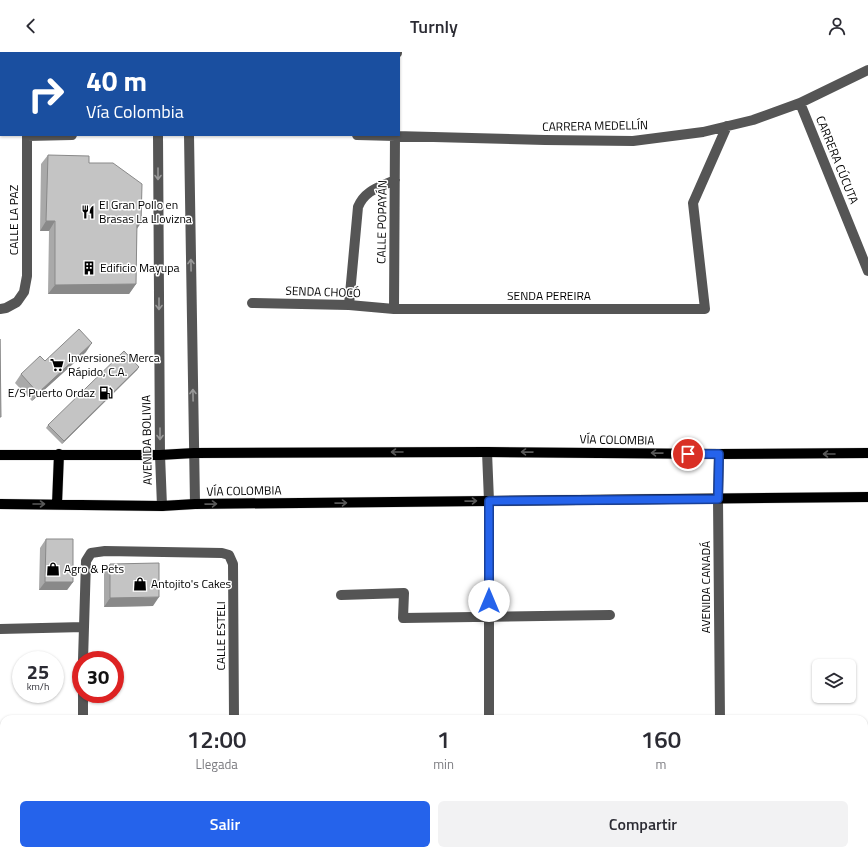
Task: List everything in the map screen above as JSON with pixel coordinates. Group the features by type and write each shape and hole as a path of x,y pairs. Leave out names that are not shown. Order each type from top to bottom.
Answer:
{"main road":[{"name":"VÍA COLOMBIA","path":"0,455 487,452 868,454"},
{"path":"57,504 59,454"},
{"name":"VÍA COLOMBIA","path":"0,504 162,506 195,504 868,497"}],"street":[{"name":"CARRERA MEDELLÍN","path":"400,135 545,140 633,141 703,132 753,120 800,103 868,70"},
{"name":"CARRERA CÚCUTA","path":"800,103 868,271"},
{"name":"SENDA PEREIRA","path":"394,309 705,309 694,203 727,126"},
{"name":"CALLE LA PAZ","path":"0,309 6,308 17,302 24,292 27,276 27,136"},
{"name":"AVENIDA BOLIVIA","path":"158,136 160,455 162,506"},
{"path":"189,136 195,504"},
{"name":"CALLE POPAYÁN","path":"394,309 395,136"},
{"path":"349,305 358,207 361,199 371,191 395,180"},
{"name":"SENDA CHOCÓ","path":"252,304 349,305 394,309"},
{"path":"487,452 489,501 489,715"},
{"name":"AVENIDA CANADÁ","path":"719,454 720,715"},
{"name":"CALLE ESTELI","path":"84,628 86,561 91,553 105,551 222,553 229,555 233,564 234,715"},
{"path":"341,595 404,593 403,618 610,615"},
{"path":"0,629 84,628 83,651"},
{"path":"83,703 83,715"}],"building":[{"path":"48,155 89,156 89,163 113,163 142,184 141,223 137,223 136,284 55,285 55,221 46,221"},
{"path":"79,329 92,343 38,393 21,374 40,356 45,361"},
{"path":"0,339 1,417 0,417"},
{"path":"124,351 139,367 64,441 48,425"},
{"name":"Agro & Pets","path":"46,539 73,539 73,582 45,582"},
{"path":"159,563 159,597 110,598 110,564"}],"place":[{"name":"El Gran Pollo en Brasas La Llovizna","path":"88,212"},
{"name":"Edificio Mayupa","path":"89,268"},
{"name":"Inversiones Merca Rápido, C.A.","path":"57,365"},
{"name":"E/S Puerto Ordaz","path":"106,393"},
{"name":"Agro & Pets","path":"53,569"},
{"name":"Antojito's Cakes","path":"140,584"}],"route":[{"path":"489,601 489,501 718,499 719,454 688,454"}]}
